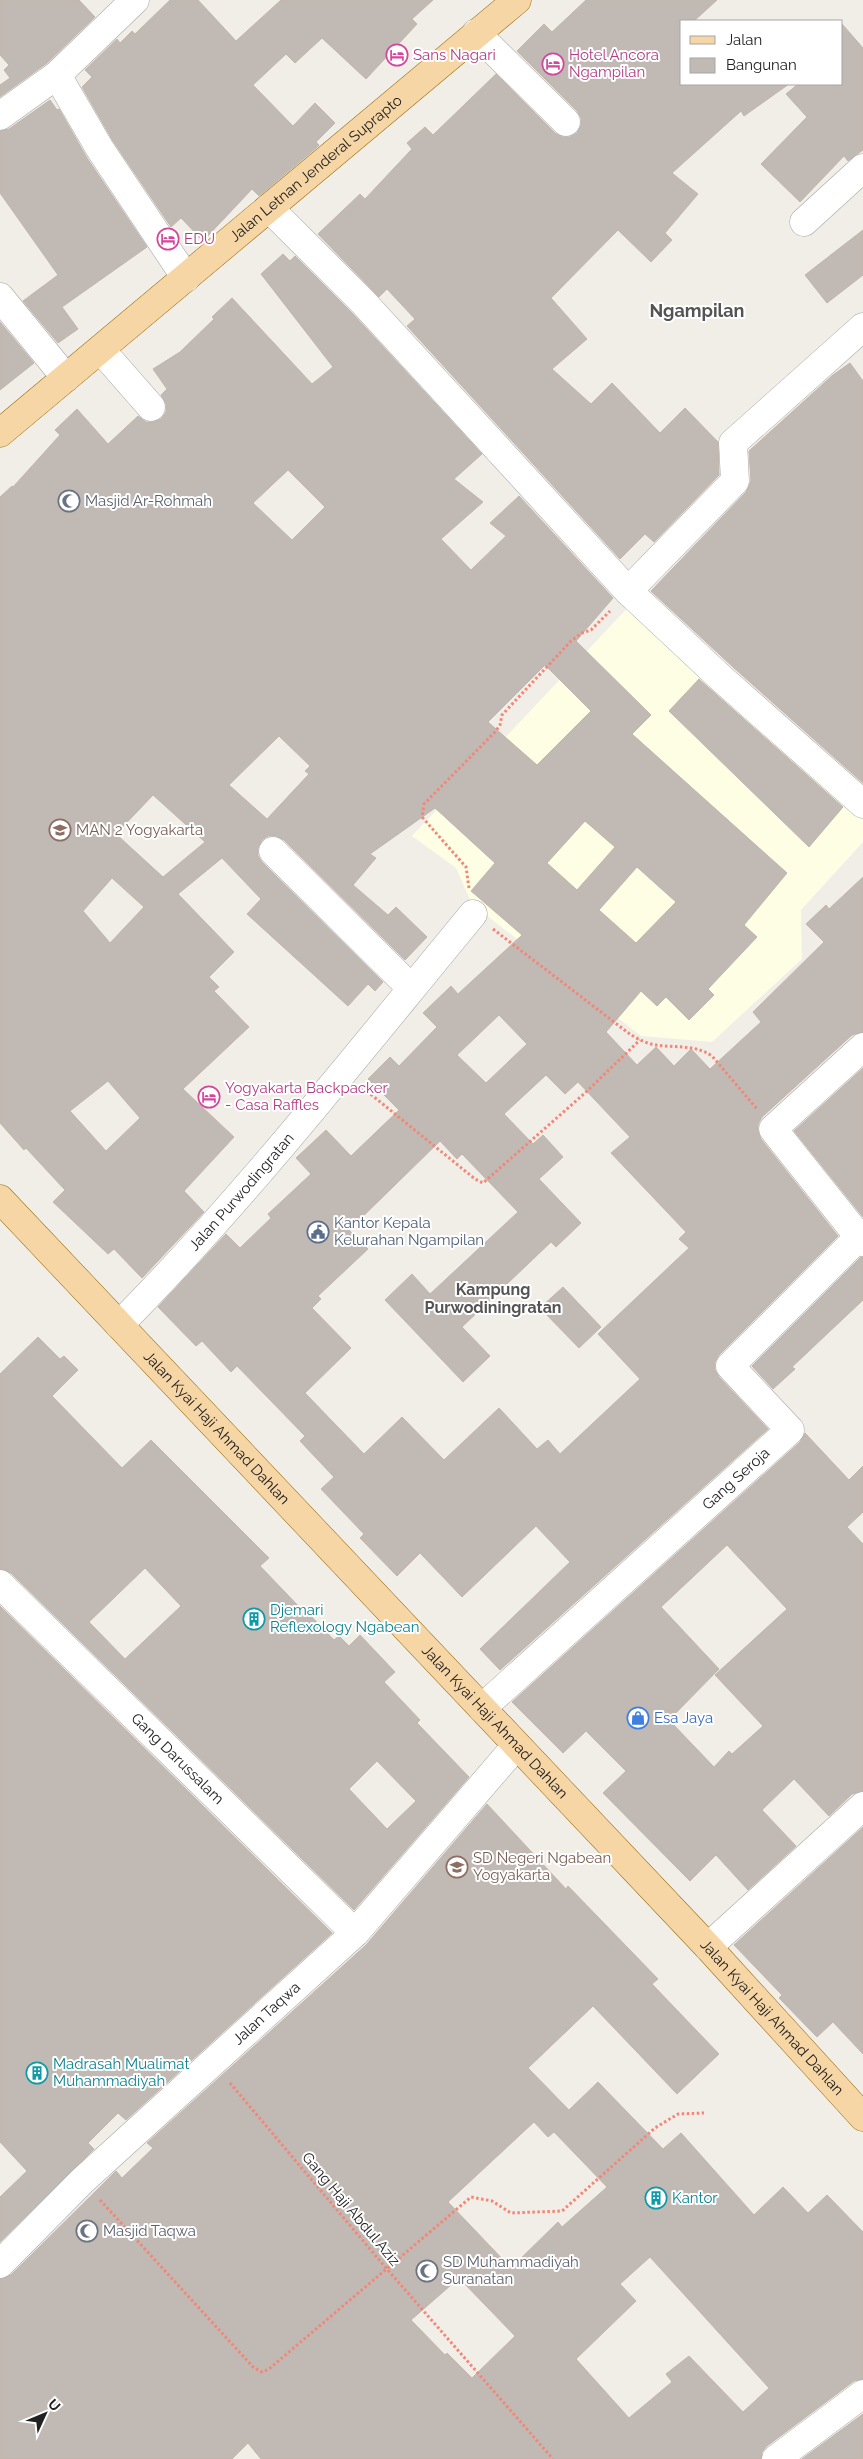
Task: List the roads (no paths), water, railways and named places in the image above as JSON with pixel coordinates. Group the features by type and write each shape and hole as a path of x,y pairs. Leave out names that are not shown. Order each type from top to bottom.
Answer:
{"main road":[{"name":"Jalan Letnan Jenderal Suprapto","path":"0,433 517,0"},
{"name":"Jalan Kyai Haji Ahmad Dahlan","path":"0,1199 708,1948 863,2117"}],"street":[{"path":"0,116 57,75 135,0"},
{"path":"476,33 566,122"},
{"path":"57,75 100,148 186,278"},
{"path":"804,222 863,168"},
{"path":"269,208 363,302 628,591 722,679 863,804"},
{"path":"0,297 66,378"},
{"path":"628,591 735,481 733,443 863,327"},
{"path":"101,350 151,408"},
{"path":"273,851 411,988"},
{"name":"Jalan Purwodingratan","path":"119,1325 182,1262 343,1072 473,914"},
{"path":"861,1240 774,1129 863,1047"},
{"name":"Gang Seroja","path":"482,1708 790,1430 730,1366 861,1240"},
{"name":"Gang Darussalam","path":"0,1584 354,1932"},
{"name":"Jalan Taqwa","path":"2,2259 82,2181 354,1932 516,1746"},
{"path":"708,1948 863,1806"},
{"path":"776,2459 863,2394"}],"place":[{"name":"Sans Nagari","path":"397,55"},
{"name":"Hotel Ancora Ngampilan","path":"553,64"},
{"name":"EDU","path":"168,239"},
{"name":"Masjid Ar-Rohmah","path":"69,501"},
{"name":"MAN 2 Yogyakarta","path":"60,830"},
{"name":"Yogyakarta Backpacker - Casa Raffles","path":"209,1097"},
{"name":"Kantor Kepala Kelurahan Ngampilan","path":"318,1232"},
{"name":"Djemari Reflexology Ngabean","path":"254,1619"},
{"name":"Esa Jaya","path":"638,1718"},
{"name":"SD Negeri Ngabean Yogyakarta","path":"457,1867"},
{"name":"Madrasah Mualimat Muhammadiyah","path":"37,2073"},
{"name":"Kantor","path":"656,2198"},
{"name":"Masjid Taqwa","path":"87,2231"},
{"name":"SD Muhammadiyah Suranatan","path":"427,2271"}],"district":[{"name":"Ngampilan","path":"697,311"},
{"name":"Kampung Purwodiningratan","path":"493,1298"}]}
